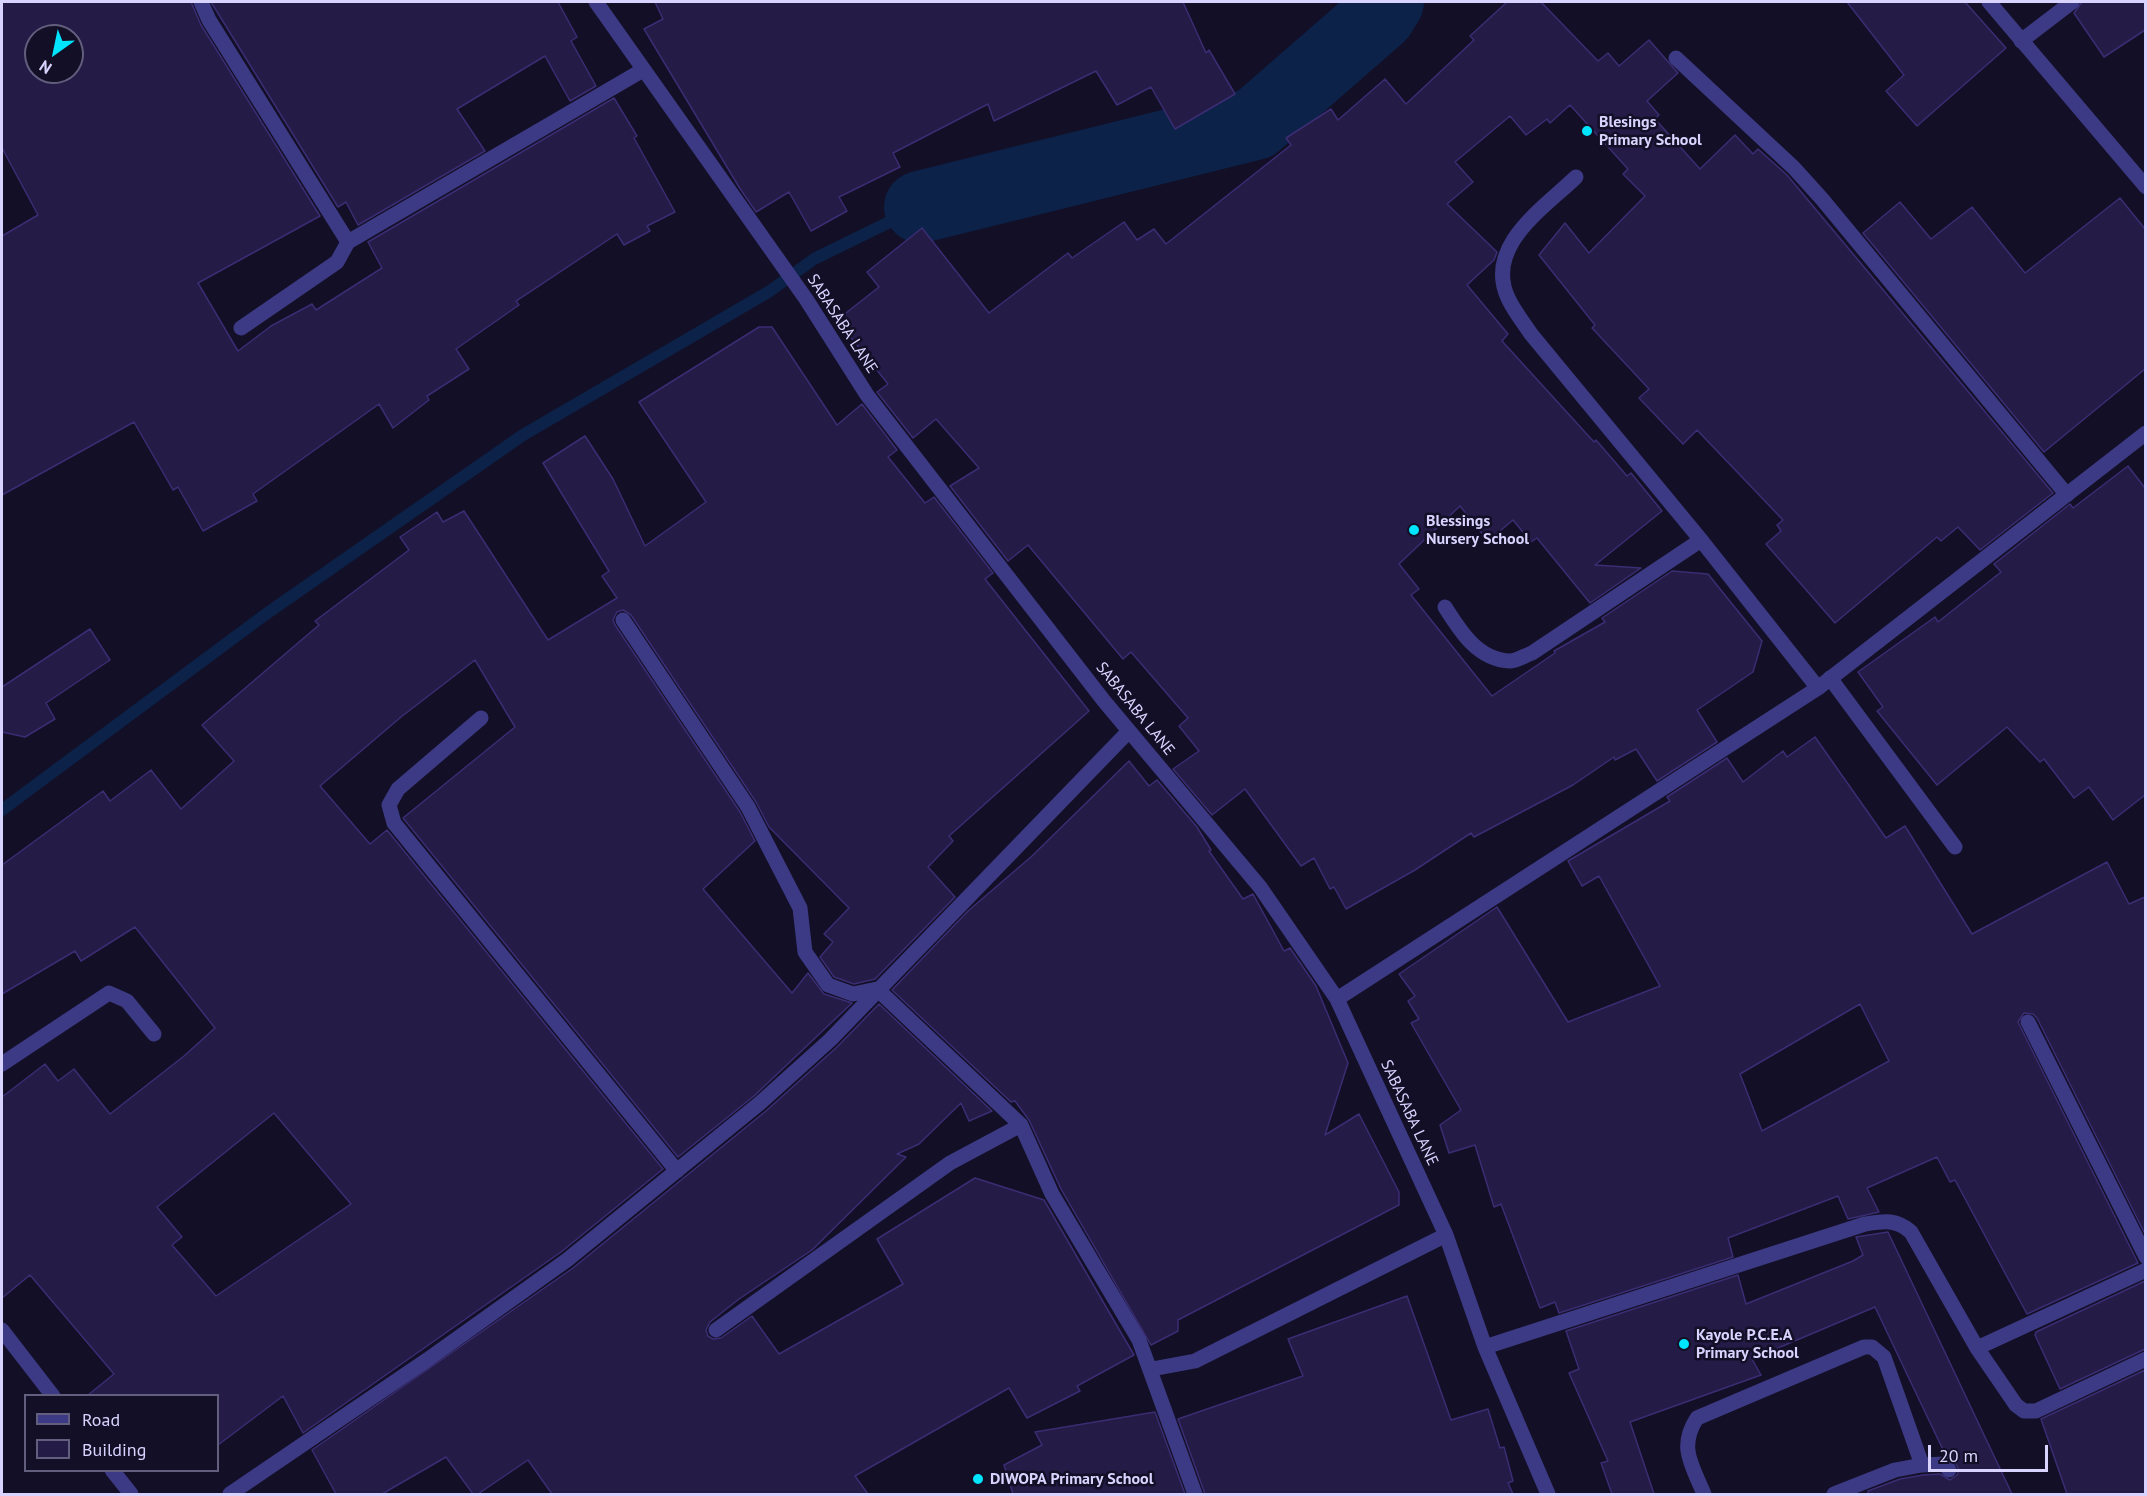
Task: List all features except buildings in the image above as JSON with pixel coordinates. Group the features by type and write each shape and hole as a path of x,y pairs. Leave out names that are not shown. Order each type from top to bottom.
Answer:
{"street":[{"path":"201,2 209,20 348,242"},
{"name":"SABASABA LANE","path":"596,2 806,299 867,395 1130,731 1260,887 1337,999 1446,1234 1485,1347 1548,1494"},
{"path":"1989,2 2145,187"},
{"path":"2021,41 2072,2"},
{"path":"1676,58 1794,168 1815,191 2067,495"},
{"path":"241,328 337,262 348,242 643,70"},
{"path":"1576,177 1513,237 1502,269 1507,297 1531,334 1701,540 1824,683 1955,847"},
{"path":"1337,999 1824,683 2145,433"},
{"path":"1445,607 1467,640 1490,656 1511,661 1532,653 1701,540"},
{"path":"623,620 748,807 800,908 805,952 828,986 853,994 877,989"},
{"path":"481,718 398,789 390,805 394,823 677,1171"},
{"path":"230,1494 427,1360 567,1260 760,1103 831,1040 877,989 1130,731"},
{"path":"877,989 1021,1125 1052,1194 1134,1330 1152,1370 1195,1494"},
{"path":"2,1064 109,993 127,1001 154,1034"},
{"path":"2028,1022 2145,1257"},
{"path":"716,1330 950,1163 1021,1125"},
{"path":"1485,1347 1866,1224 1889,1221 1900,1223 1911,1232 1977,1348 2016,1405 2024,1411 2036,1411 2145,1359"},
{"path":"1152,1370 1195,1361 1446,1234"},
{"path":"1977,1348 2145,1270"},
{"path":"2,1330 52,1394"},
{"path":"1704,1494 1686,1445 1690,1429 1697,1418 1864,1347 1872,1347 1884,1357 1922,1465"},
{"path":"1834,1494 1895,1470 1945,1464 1949,1470"},
{"path":"114,1472 131,1494"}],"waterway":[{"path":"920,207 1255,124 1380,15 1388,2"},
{"path":"2,810 266,614 523,435 770,291 814,259 920,207"}],"place":[{"name":"Blesings Primary School","path":"1587,131"},
{"name":"Blessings Nursery School","path":"1414,530"},
{"name":"Kayole P.C.E.A Primary School","path":"1684,1344"},
{"name":"DIWOPA Primary School","path":"978,1479"}]}
